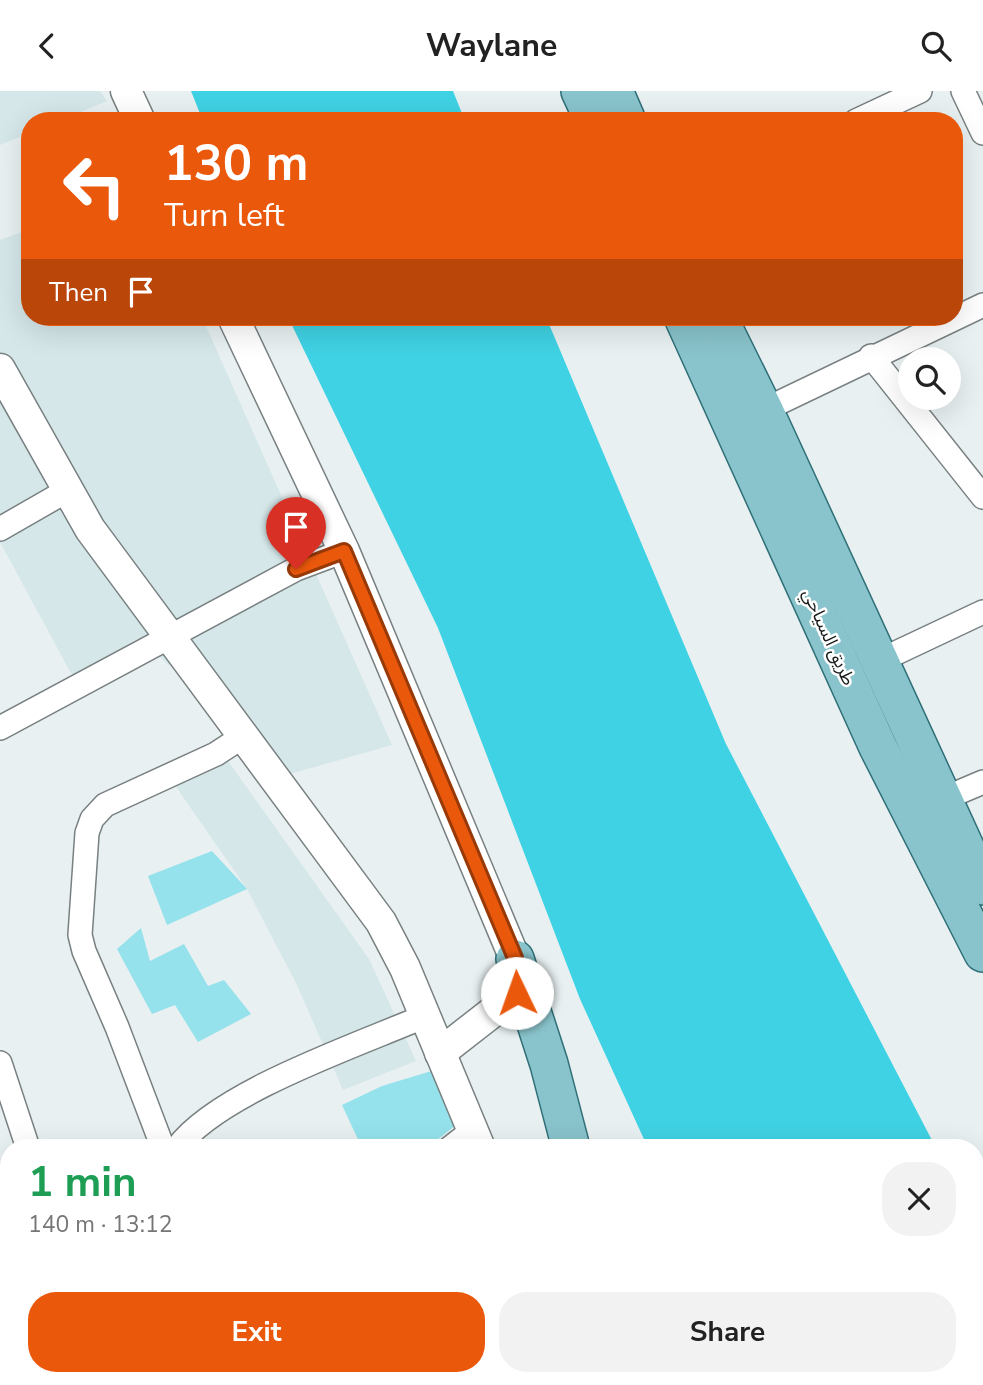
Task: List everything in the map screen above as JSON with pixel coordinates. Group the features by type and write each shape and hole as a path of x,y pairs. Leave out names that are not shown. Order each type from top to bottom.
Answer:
{"main road":[{"path":"580,91 590,112"},
{"path":"614,91 622,112"},
{"name":"طريق السياحي","path":"687,326 878,747 983,953"},
{"name":"طريق السياحي","path":"722,326 764,410 983,886"},
{"path":"846,674 879,661"},
{"path":"878,747 983,981"},
{"path":"515,958 550,1065 569,1139"}],"street":[{"path":"126,91 136,112"},
{"path":"875,112 920,91"},
{"path":"963,91 983,133"},
{"path":"963,314 983,305"},
{"path":"237,326 344,551 515,958 517,993 440,1053"},
{"path":"764,410 937,326"},
{"path":"871,356 983,497"},
{"path":"2,377 90,530 381,922 395,946 477,1139"},
{"path":"0,529 68,491"},
{"path":"0,728 296,569 344,551"},
{"path":"879,661 983,612"},
{"path":"160,1139 117,1027 83,951 80,935 87,833 92,819 104,805 216,754 242,737"},
{"path":"943,799 983,782"},
{"path":"186,1139 208,1117 277,1079 425,1016"},
{"path":"0,1063 25,1139"}],"shaded area":[{"path":"0,91 100,91 107,101 81,112 21,112 21,137 0,145"},
{"path":"191,91 453,91 461,112 199,112"},
{"path":"21,232 21,326 206,326 392,745 290,774 139,638 73,677 0,542 0,240"},
{"path":"292,326 550,326 726,744 931,1139 644,1139 580,999 438,628"},
{"path":"228,761 369,959 416,1061 343,1090 296,983 247,889 172,781"},
{"path":"212,851 247,889 167,925 148,876"},
{"path":"141,928 150,961 184,944 208,986 224,980 251,1014 198,1042 175,1005 152,1014 117,949"},
{"path":"438,1069 461,1121 438,1139 358,1139 342,1105 382,1086"}],"route":[{"path":"296,569 344,551 515,958 518,970 517,993"}]}
